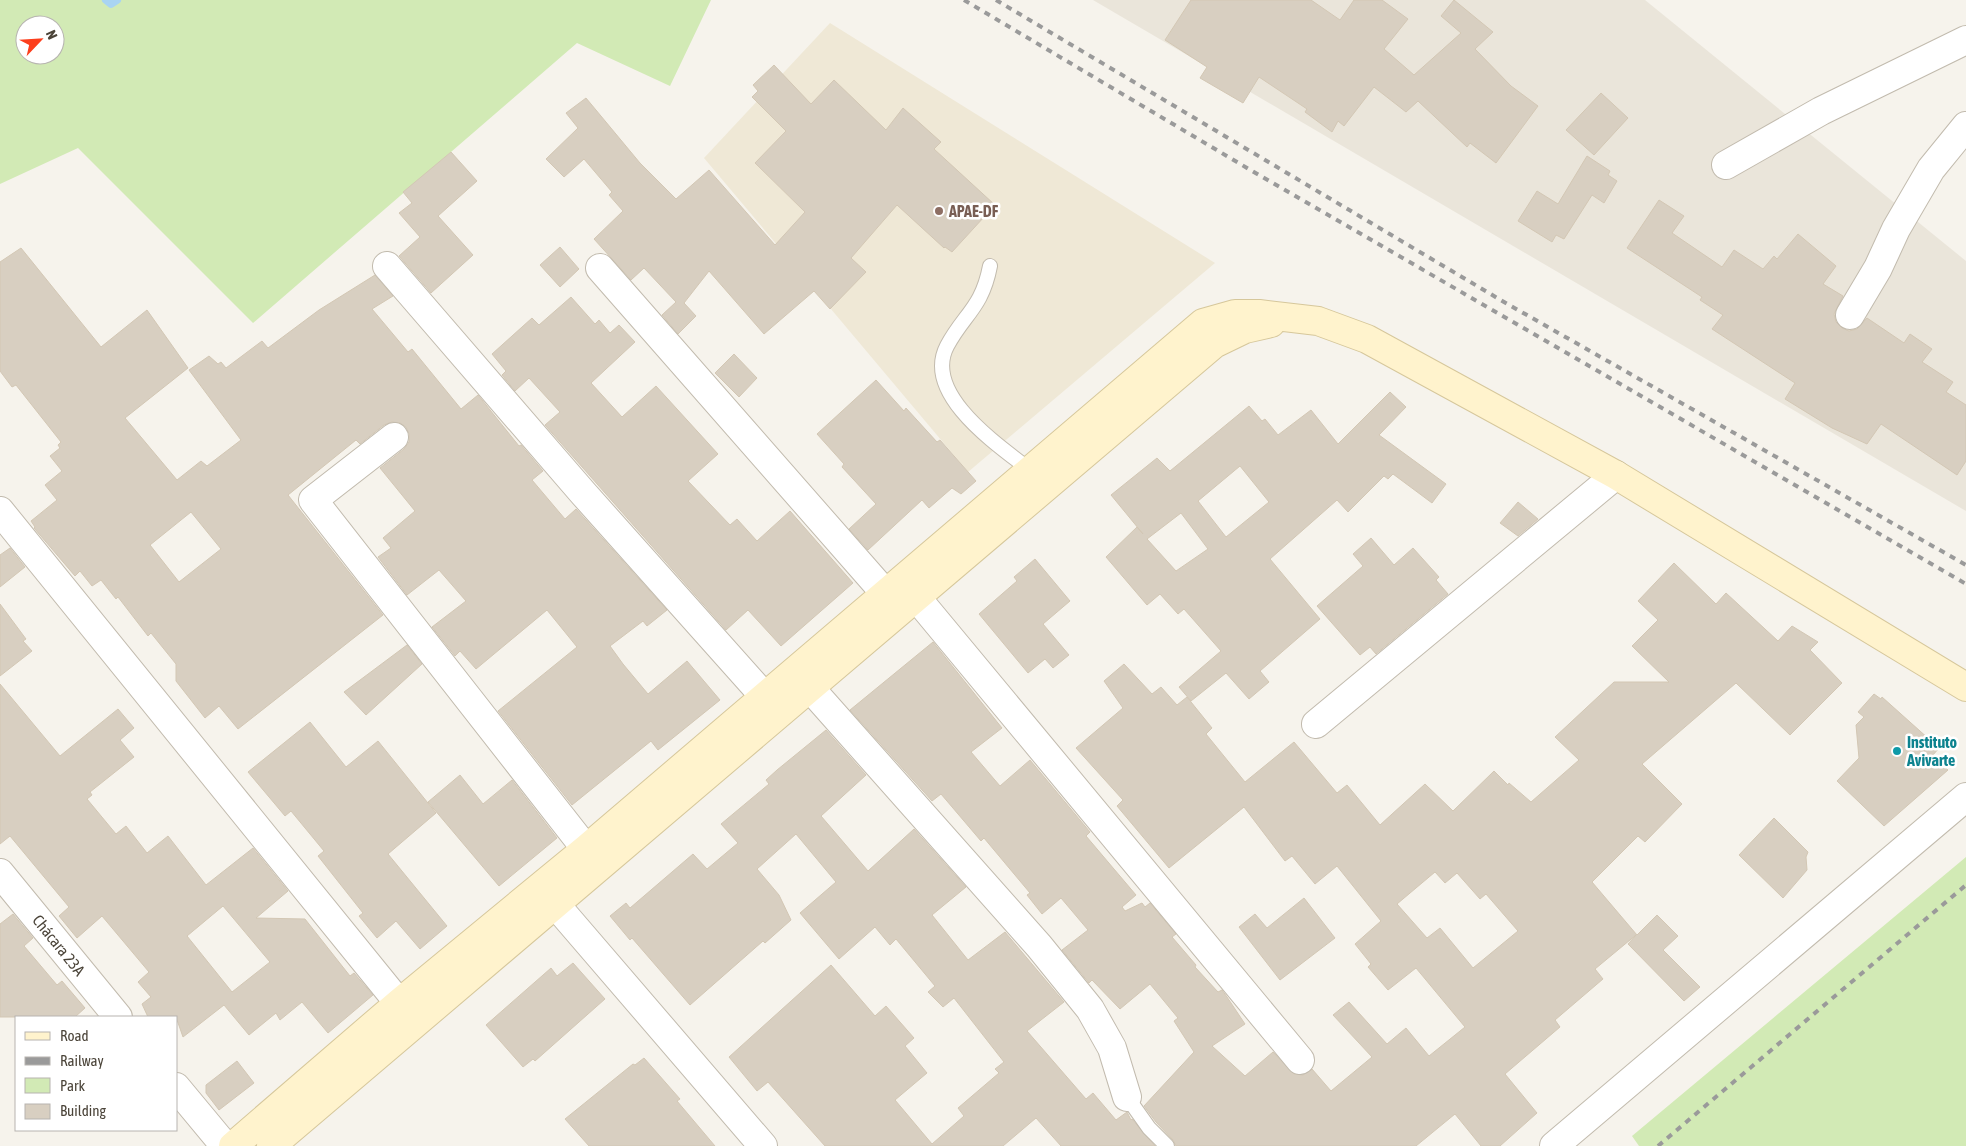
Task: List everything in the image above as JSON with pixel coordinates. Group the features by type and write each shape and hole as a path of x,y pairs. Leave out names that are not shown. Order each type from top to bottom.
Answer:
{"street":[{"path":"1726,166 1821,111 1966,40"},
{"path":"1850,315 1878,268 1896,229 1931,169 1966,126"},
{"path":"387,266 583,493 764,696"},
{"path":"600,268 885,593"},
{"path":"233,1146 399,1004 586,849 1203,323 1235,314 1259,314 1318,321 1345,329 1367,339 1616,475 1966,687"},
{"path":"271,1146 1214,344 1245,329 1266,326 1284,318"},
{"path":"394,437 313,500 586,849"},
{"path":"1316,724 1616,475"},
{"path":"0,511 399,1004"},
{"path":"916,597 1300,1060"},
{"path":"810,688 1039,946 1090,1009 1112,1048 1127,1097"},
{"path":"1554,1146 1966,797"},
{"name":"Chácara 23A","path":"0,874 117,1016"},
{"path":"555,904 763,1146"},
{"path":"178,1089 225,1146"}],"lane":[{"path":"990,266 986,285 977,304 947,346 942,358 942,376 946,390 959,407 998,445 1030,470"},
{"path":"1127,1097 1149,1128 1167,1146"}],"shaded area":[{"path":"1093,0 1645,0 1966,261 1966,511"},
{"name":"APAE-DF","path":"830,23 1215,263 968,472 704,158"}],"green space":[{"path":"0,0 711,0 670,86 577,43 253,323 78,148 0,184"},
{"path":"1966,857 1966,1146 1639,1146 1632,1136"}],"building":[{"path":"1191,0 1311,0 1340,20 1354,0 1382,0 1408,19 1384,49 1414,75 1461,33 1441,16 1454,0 1493,32 1475,49 1511,86 1538,106 1496,163 1470,143 1467,147 1418,101 1406,112 1374,87 1344,126 1338,121 1332,132 1305,112 1307,109 1259,77 1243,103 1200,78 1207,67 1165,40"},
{"path":"774,65 811,104 834,80 886,130 903,108 941,142 934,149 995,205 952,252 944,248 897,205 851,258 866,272 830,309 814,291 764,334 709,271 684,303 696,316 678,334 662,315 676,302 644,268 631,280 594,239 623,211 609,195 612,192 584,159 564,177 546,159 578,128 566,113 586,98 640,163 676,199 709,170 775,245 805,212 755,163 786,131 752,97 758,91 753,85"},
{"path":"1601,93 1628,118 1594,155 1566,130"},
{"path":"451,152 477,181 438,216 473,255 431,293 399,256 420,237 399,213 412,203 403,192"},
{"path":"1587,156 1610,171 1608,175 1617,181 1604,203 1592,195 1564,239 1556,235 1552,242 1518,221 1537,191 1558,204"},
{"path":"1659,200 1684,216 1672,233 1722,267 1734,250 1763,269 1774,256 1777,259 1798,234 1836,266 1823,284 1843,296 1834,314 1836,322 1842,328 1849,331 1857,329 1867,318 1904,343 1910,334 1932,349 1922,362 1953,382 1946,392 1966,405 1966,461 1957,475 1881,424 1867,444 1832,428 1785,399 1795,383 1712,329 1723,315 1700,300 1702,297 1627,248"},
{"path":"560,247 579,269 560,287 540,265"},
{"path":"21,248 101,347 147,310 188,368 125,418 177,480 201,461 207,466 241,440 189,370 209,356 218,364 221,362 226,368 262,341 268,348 319,310 375,275 393,296 372,309 408,352 412,349 461,409 478,395 519,446 521,445 543,471 532,480 565,519 576,509 667,610 647,626 643,621 610,646 623,664 648,694 687,661 720,700 658,750 651,741 572,805 498,711 577,647 547,610 476,669 460,651 455,656 432,627 466,601 439,570 407,595 378,557 391,548 383,538 415,511 380,468 404,449 409,442 409,434 406,427 400,423 392,422 384,425 360,444 356,440 288,495 383,615 238,729 219,706 205,718 176,681 176,664 151,633 148,636 118,597 116,599 101,580 92,586 80,571 75,576 34,528 31,521 57,500 45,485 62,471 50,456 60,448 58,445 61,442 16,385 12,387 0,371 0,262","holes":["191,512 221,549 179,582 150,545"]},
{"path":"571,297 595,324 599,320 610,333 619,325 635,342 591,383 622,417 656,386 718,454 688,481 730,525 737,519 757,541 790,511 853,583 781,646 748,610 726,630 545,425 560,412 529,378 515,391 502,375 506,371 492,354 532,318 539,325"},
{"path":"734,354 757,378 739,397 715,373"},
{"path":"876,380 904,411 906,408 937,442 940,440 976,481 961,494 952,488 929,508 922,500 868,550 849,529 876,504 842,467 844,464 817,434"},
{"path":"1390,392 1406,407 1379,435 1446,484 1432,503 1393,474 1388,479 1384,476 1348,512 1337,500 1270,559 1320,619 1260,671 1269,682 1249,699 1226,673 1191,701 1179,687 1221,651 1184,609 1178,614 1160,594 1147,605 1106,557 1137,527 1143,534 1111,495 1157,458 1170,471 1249,406 1262,421 1265,419 1278,435 1311,410 1338,444","holes":["1240,466 1269,502 1226,537 1198,501","1181,513 1208,549 1176,571 1147,539"]},
{"path":"1518,502 1538,519 1518,536 1500,523"},
{"path":"1371,538 1394,565 1413,548 1439,577 1436,580 1448,594 1376,654 1370,647 1360,655 1317,606 1363,566 1353,554"},
{"path":"10,548 25,567 0,587 0,555"},
{"path":"1035,559 1070,601 1043,624 1069,655 1053,668 1045,659 1028,673 979,614 1017,581 1014,577"},
{"path":"1674,563 1716,604 1726,593 1778,641 1792,626 1818,642 1810,650 1842,683 1790,735 1736,683 1642,764 1682,804 1645,842 1638,836 1592,882 1637,935 1657,915 1678,936 1663,950 1700,987 1684,1001 1628,944 1636,935 1595,969 1603,979 1555,1020 1560,1027 1505,1074 1537,1113 1500,1146 1481,1146 1455,1114 1416,1146 1176,1146 1144,1106 1194,1052 1174,1021 1178,1018 1150,984 1120,1009 1092,980 1089,983 1062,950 1088,930 1061,898 1042,914 1027,895 1030,893 984,838 981,841 941,794 932,801 850,710 933,642 1002,728 971,752 1000,786 1030,760 1090,832 1086,836 1136,895 1122,907 1125,911 1142,903 1145,907 1150,903 1176,934 1172,937 1196,965 1195,967 1218,992 1222,990 1227,997 1245,1024 1212,1046 1245,1076 1273,1052 1294,1074 1303,1075 1312,1069 1331,1091 1372,1057 1333,1015 1349,1002 1387,1044 1406,1028 1429,1056 1465,1027 1416,968 1388,990 1368,967 1371,964 1355,944 1381,921 1337,866 1315,884 1292,856 1285,861 1244,807 1169,868 1117,806 1123,800 1076,748 1123,708 1104,681 1124,664 1152,694 1161,687 1177,705 1187,697 1212,728 1206,734 1245,782 1294,742 1337,793 1347,785 1380,825 1425,784 1453,811 1494,771 1508,785 1509,783 1531,802 1579,760 1555,737 1614,682 1669,682 1632,646 1658,620 1638,601","holes":["1435,872 1445,883 1457,873 1480,899 1486,894 1518,931 1473,968 1440,928 1427,938 1397,904"]},
{"path":"0,604 26,639 23,641 32,651 0,676"},
{"path":"407,645 422,664 366,715 344,692"},
{"path":"0,684 60,756 118,709 134,728 120,740 134,757 90,792 92,795 87,799 116,834 126,826 147,853 168,836 206,885 253,848 288,891 256,918 305,919 350,976 354,973 373,995 328,1033 302,1002 280,1020 276,1013 249,1035 224,1005 183,1037 178,1023 178,1016 148,1016 142,1004 151,997 138,982 149,972 102,916 77,938 59,916 69,907 10,836 0,844","holes":["223,906 270,962 232,992 187,936"]},
{"name":"Instituto Avivarte","path":"1874,694 1881,699 1882,697 1939,748 1933,755 1948,770 1884,826 1837,781 1859,758 1856,725 1864,717 1858,712"},
{"path":"310,722 346,767 378,741 436,813 388,854 447,926 420,949 396,921 377,938 359,916 363,913 318,856 324,851 291,811 285,816 248,772"},
{"path":"826,730 866,775 821,816 868,871 914,829 966,887 932,915 968,960 1005,932 1064,1002 1027,1031 1086,1099 1093,1093 1116,1120 1127,1112 1131,1120 1155,1146 1061,1146 1036,1118 1003,1146 825,1146 768,1082 757,1091 729,1057 831,965 875,1016 886,1006 914,1038 905,1046 927,1073 895,1100 932,1144 964,1116 958,1108 999,1073 995,1069 1004,1062 954,998 943,1007 928,992 935,986 896,939 890,945 875,927 839,959 800,913 836,882 796,834 757,869 779,895 791,920 765,943 763,941 690,1005 632,938 630,940 610,916 626,903 630,908 693,854 707,869 738,843 721,824 769,784 766,780 777,770"},
{"path":"460,775 483,804 512,780 557,838 499,886 428,802"},
{"path":"1774,818 1808,852 1806,857 1807,870 1783,898 1739,855"},
{"path":"1304,898 1335,938 1280,980 1239,927 1255,914 1267,928"},
{"path":"13,914 33,938 24,946 57,985 62,981 85,1008 76,1016 0,1017 0,924"},
{"path":"573,963 605,999 535,1061 533,1059 523,1067 486,1025 551,968 557,976"},
{"path":"644,1058 680,1099 677,1101 715,1146 589,1146 565,1119 633,1064 635,1065"},
{"path":"237,1061 254,1083 219,1110 206,1093 206,1085"}],"waterway":[{"path":"106,0 111,4 117,0"}],"railway":[{"path":"964,0 1247,168 1966,584"},
{"path":"996,0 1504,302 1966,565"},
{"path":"1658,1146 1966,885"}],"place":[{"name":"APAE-DF","path":"939,211"},
{"name":"Instituto Avivarte","path":"1897,751"}]}
